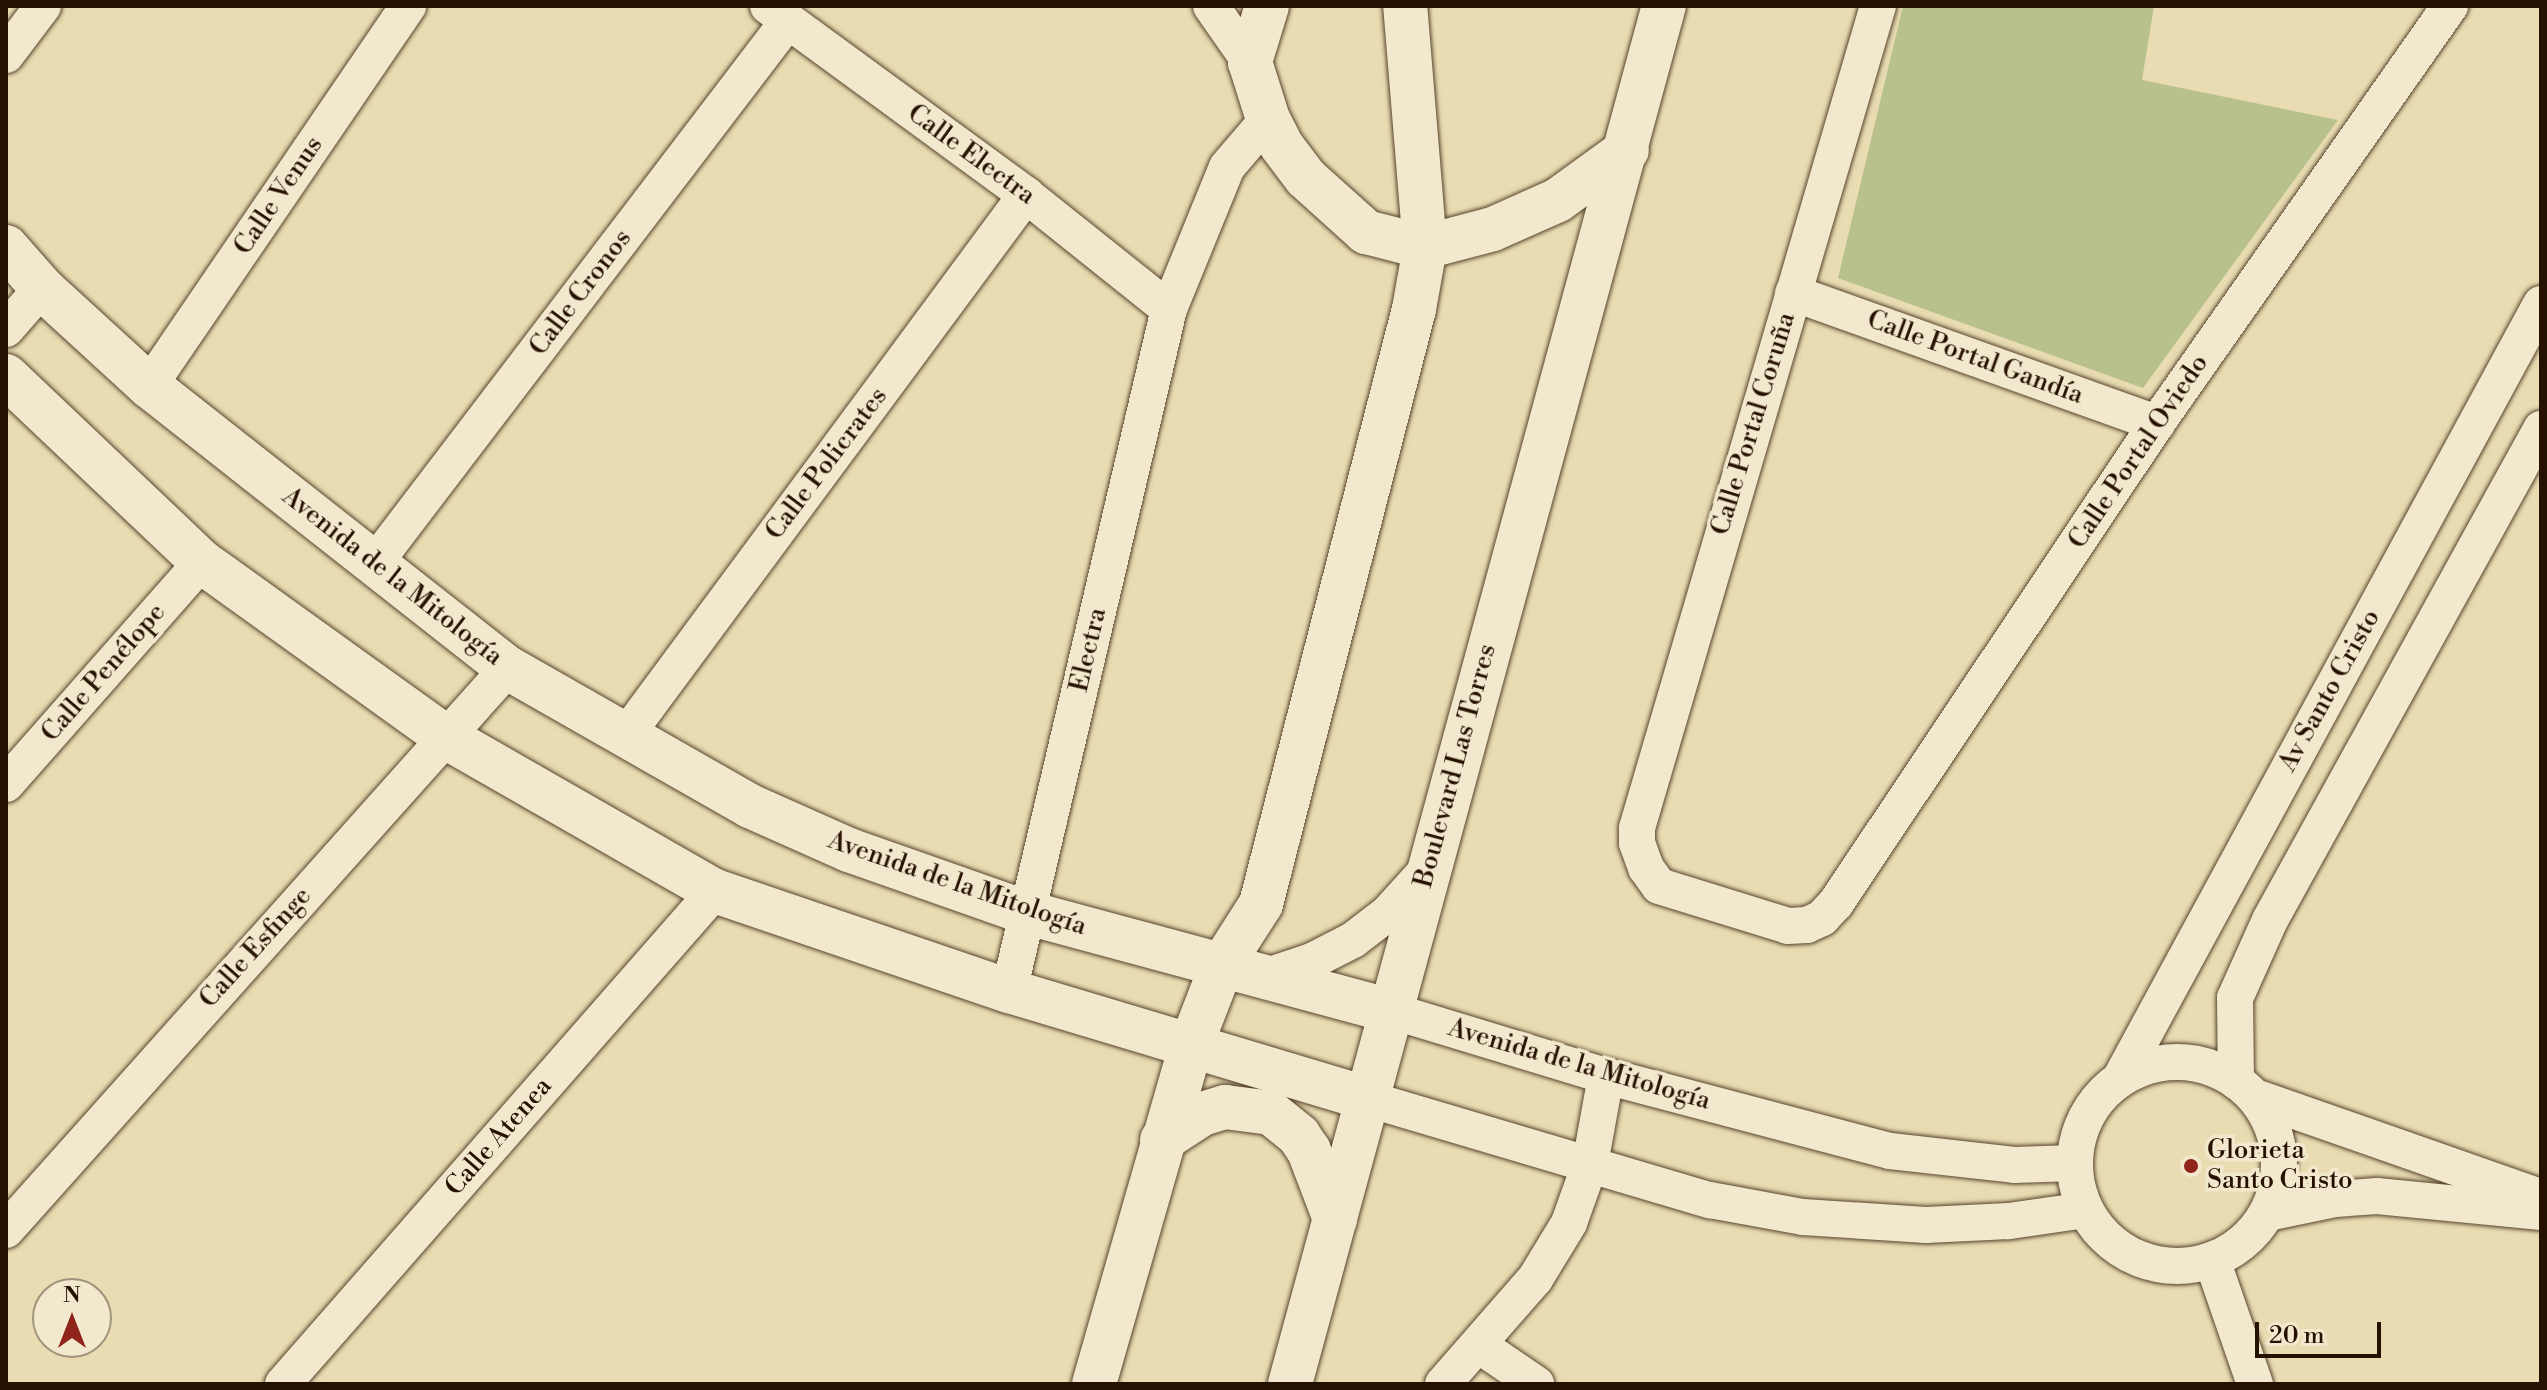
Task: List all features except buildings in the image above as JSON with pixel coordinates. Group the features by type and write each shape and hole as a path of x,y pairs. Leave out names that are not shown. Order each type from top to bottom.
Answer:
{"street":[{"path":"6,55 43,6"},
{"name":"Calle Venus","path":"149,386 408,6"},
{"path":"1211,6 1250,62 1268,119 1290,156 1335,207 1366,232 1425,247 1493,229 1558,200 1627,150"},
{"path":"1250,62 1267,6"},
{"path":"1094,1384 1191,1045 1222,965 1261,904 1414,309 1425,247 1405,6"},
{"name":"Boulevard Las Torres","path":"1290,1384 1392,1011 1426,871 1627,150 1664,6"},
{"name":"Calle Portal Coruña","path":"1836,903 1822,918 1807,925 1788,926 1659,886 1646,868 1637,843 1640,809 1878,6"},
{"name":"Calle Portal Oviedo","path":"1836,903 2157,423 2450,6"},
{"name":"Calle Electra","path":"778,14 1026,195 1169,309"},
{"name":"Calle Cronos","path":"374,564 778,14"},
{"name":"Electra","path":"1009,991 1169,309 1227,167 1268,119"},
{"name":"Calle Policrates","path":"627,734 1026,195"},
{"name":"Avenida de la Mitología","path":"6,247 42,288 149,386 508,668 750,806 849,850 1028,913 1392,1011 1606,1076 1890,1151 2014,1165 2074,1163"},
{"path":"6,329 42,288"},
{"name":"Calle Portal Gandía","path":"1793,293 2157,423"},
{"name":"Av Santo Cristo","path":"2120,1079 2541,304"},
{"path":"6,376 202,562 444,736 715,891 1009,991 1732,1205 1834,1220 1926,1225 2009,1221 2085,1210"},
{"path":"2541,429 2270,920 2235,998 2245,1089 2268,1117 2277,1141 2280,1165 2277,1190 2267,1213 2253,1233 2234,1249 2212,1260 2188,1266 2139,1259 2108,1239 2085,1210 2077,1187 2074,1163 2086,1115 2101,1095 2120,1079 2142,1068 2166,1063 2191,1063 2215,1069 2245,1089 2541,1197"},
{"name":"Calle Penélope","path":"6,784 202,562"},
{"name":"Calle Esfinge","path":"6,1230 444,736 508,668"},
{"path":"1264,977 1312,961 1353,940 1388,913 1426,871"},
{"name":"Calle Atenea","path":"283,1384 715,891"},
{"path":"1443,1384 1480,1346 1535,1279 1569,1223 1590,1164 1606,1076"},
{"path":"1162,1140 1202,1114 1225,1107 1249,1107 1271,1113 1292,1128 1309,1151 1335,1219"},
{"path":"2267,1213 2335,1199 2377,1196 2541,1212"},
{"path":"2212,1260 2255,1384"},
{"path":"1480,1346 1536,1384"}],"green space":[{"path":"1903,6 2154,6 2142,80 2338,120 2143,388 1838,278"}],"place":[{"name":"Glorieta Santo Cristo","path":"2191,1166"}]}
